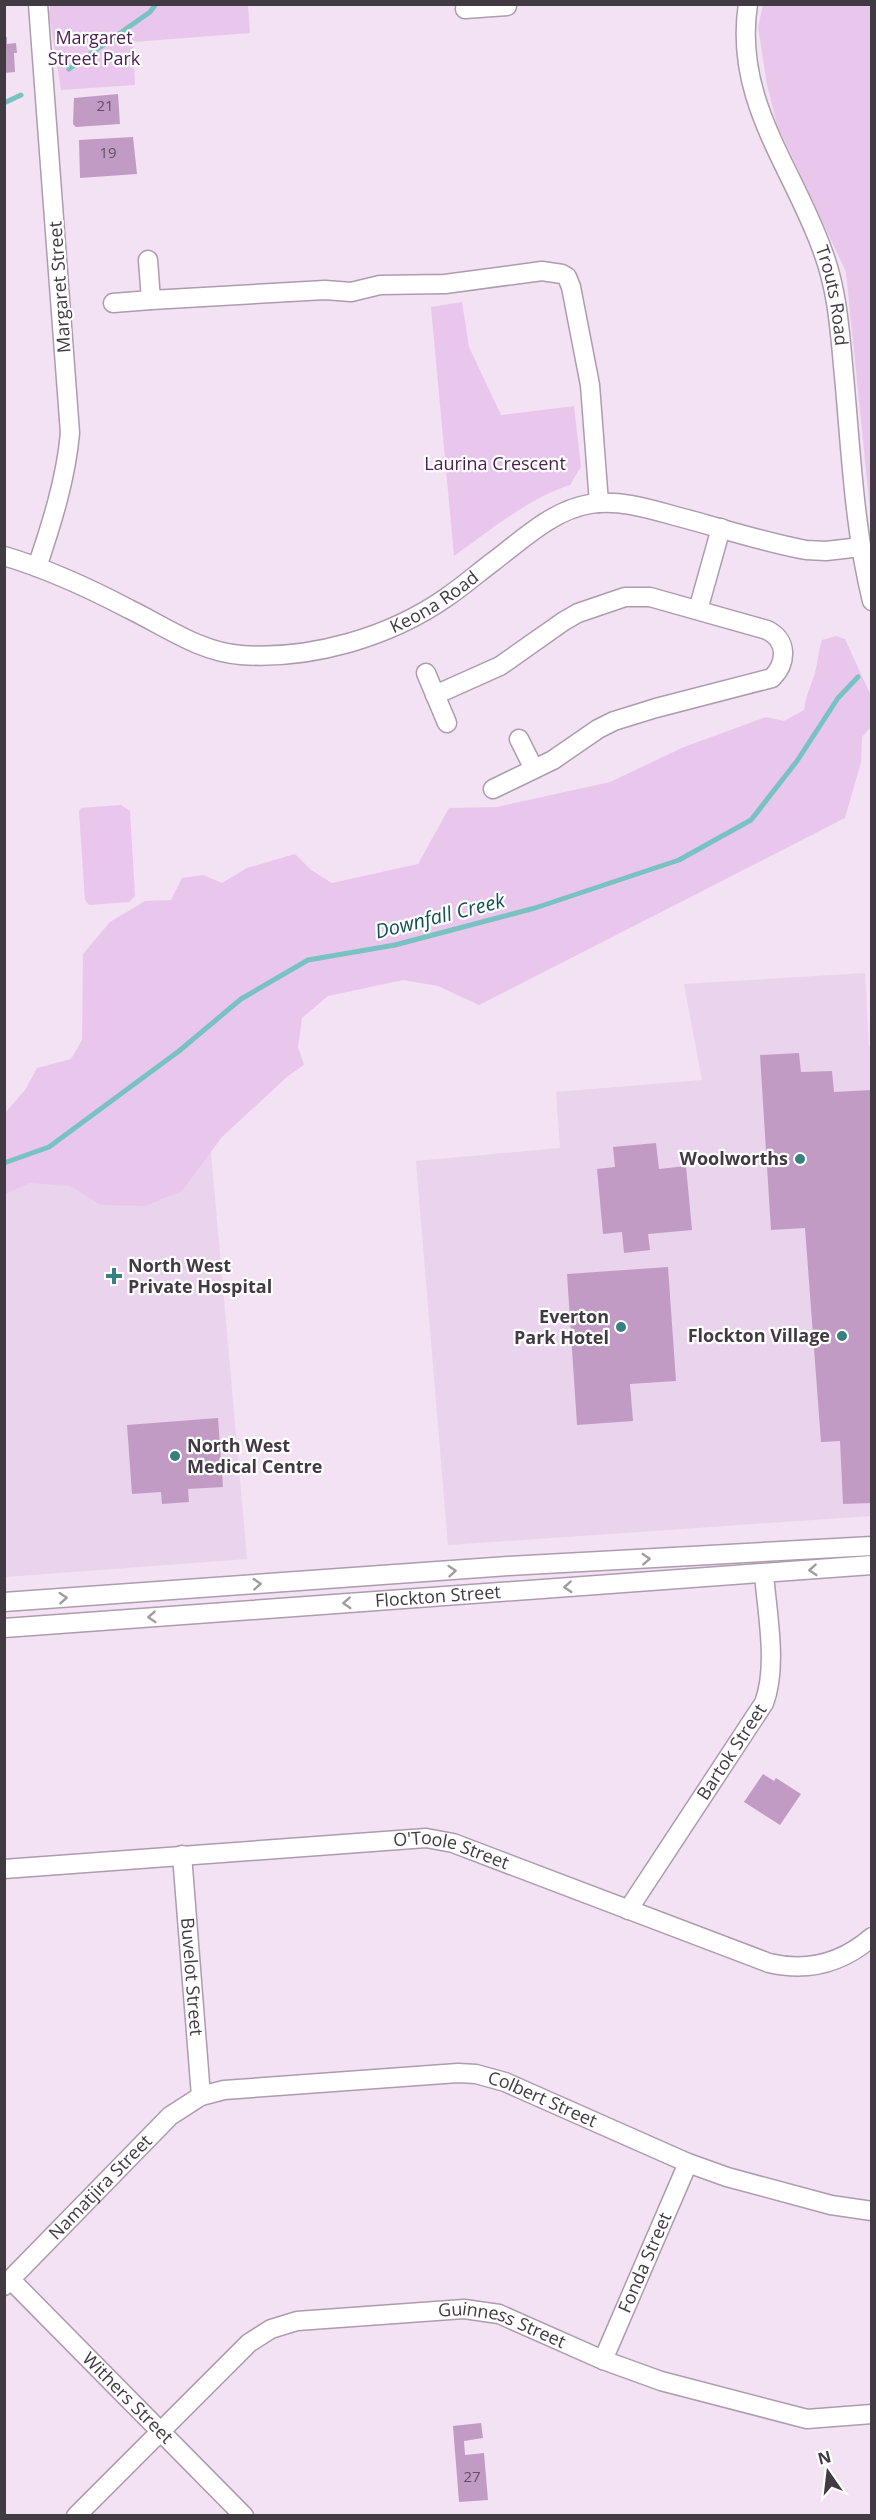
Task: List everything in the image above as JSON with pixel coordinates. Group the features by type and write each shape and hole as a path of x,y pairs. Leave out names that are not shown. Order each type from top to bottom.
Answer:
{"street":[{"name":"Margaret Street","path":"37,567 54,513 70,433 38,4"},
{"name":"Trouts Road","path":"747,4 746,58 754,98 822,249 835,291 861,547 872,601"},
{"path":"465,9 498,6"},
{"path":"148,260 151,300"},
{"path":"113,303 325,290 351,292 380,285 445,284 542,271 562,274 567,277 572,287 588,375 599,503"},
{"name":"Keona Road","path":"4,556 37,567 127,608 203,647 244,655 300,652 367,636 411,618 447,597 542,524 578,506 599,503 643,508 806,550 825,551 861,547"},
{"path":"698,610 721,528"},
{"path":"435,695 500,666 564,621 617,599 642,596 775,633 783,651 782,666 772,678 756,684 656,708 614,722 534,769 493,789"},
{"path":"426,673 447,723"},
{"path":"519,739 534,769"},
{"name":"Flockton Street","path":"4,1602 508,1566 872,1546"},
{"name":"Flockton Street","path":"4,1628 872,1565"},
{"name":"Bartok Street","path":"628,1910 764,1703 771,1668 764,1574"},
{"name":"O'Toole Street","path":"4,1869 426,1838 453,1843 783,1966 812,1966 839,1959 872,1937"},
{"name":"Buvelot Street","path":"182,1856 201,2096"},
{"name":"Colbert Street","path":"201,2096 238,2088 458,2073 476,2074 505,2082 688,2163 727,2177 831,2205 872,2211"},
{"name":"Namatjira Street","path":"8,2283 170,2116 201,2096"},
{"name":"Fonda Street","path":"603,2360 688,2163"},
{"name":"Withers Street","path":"8,2283 244,2516"},
{"name":"Guinness Street","path":"76,2516 249,2343 271,2328 297,2321 464,2308 486,2310 603,2360 661,2381 794,2416 818,2419 872,2414"}],"shaded area":[{"path":"865,973 869,1046 872,1047 871,1516 448,1545 416,1161 560,1148 556,1092 702,1080 684,984"},
{"name":"North West Private Hospital","path":"206,1096 247,1559 5,1577 5,1169"}],"green space":[{"name":"Margaret Street Park","path":"50,5 248,5 250,33 133,42 135,85 61,90 49,14"},
{"path":"763,5 871,5 871,520 846,272 777,125 767,85 758,27"},
{"name":"Laurina Crescent","path":"462,302 469,347 501,415 574,406 581,467 570,485 524,507 454,556 431,307"},
{"path":"836,636 845,639 871,696 871,727 862,737 861,762 845,818 479,1005 438,986 403,980 328,996 302,1018 298,1047 304,1065 288,1076 222,1137 182,1191 145,1206 101,1205 70,1186 30,1183 5,1194 5,1113 25,1090 37,1068 71,1059 82,1040 83,954 110,922 145,901 171,900 182,878 203,875 222,883 247,868 295,854 311,870 332,883 418,864 449,808 497,807 610,782 684,747 766,717 784,721 804,710 822,640"},
{"path":"121,805 130,811 135,896 129,902 89,905 85,900 79,812 81,808"}],"building":[{"path":"4,37 7,37 7,44 16,43 15,72 4,73"},
{"path":"118,94 120,124 76,127 73,124 74,98"},
{"path":"133,137 137,174 80,178 79,140"},
{"name":"Flockton Village","path":"799,1053 801,1072 832,1071 834,1092 872,1090 872,1503 843,1504 840,1441 821,1442 805,1228 771,1230 760,1055"},
{"path":"656,1143 659,1169 686,1166 692,1230 648,1234 650,1250 624,1253 622,1232 603,1234 597,1169 615,1167 613,1147"},
{"name":"Everton Park Hotel","path":"668,1267 676,1381 630,1384 633,1421 577,1425 567,1274"},
{"name":"North West Medical Centre","path":"218,1418 223,1487 188,1489 189,1502 162,1504 161,1492 132,1494 127,1425"},
{"path":"763,1774 774,1781 776,1778 801,1794 780,1825 744,1802"},
{"path":"481,2423 483,2438 464,2441 465,2455 484,2453 488,2500 459,2502 453,2426"}],"waterway":[{"path":"69,69 150,12 156,4"},
{"path":"4,103 21,95"},
{"name":"Downfall Creek","path":"4,1163 49,1147 179,1051 241,999 308,960 395,945 535,908 679,860 751,820 797,761 838,698 858,677"}],"place":[{"name":"Woolworths","path":"800,1159"},
{"name":"North West Private Hospital","path":"114,1276"},
{"name":"Everton Park Hotel","path":"621,1327"},
{"name":"Flockton Village","path":"842,1336"},
{"name":"North West Medical Centre","path":"175,1456"}]}
